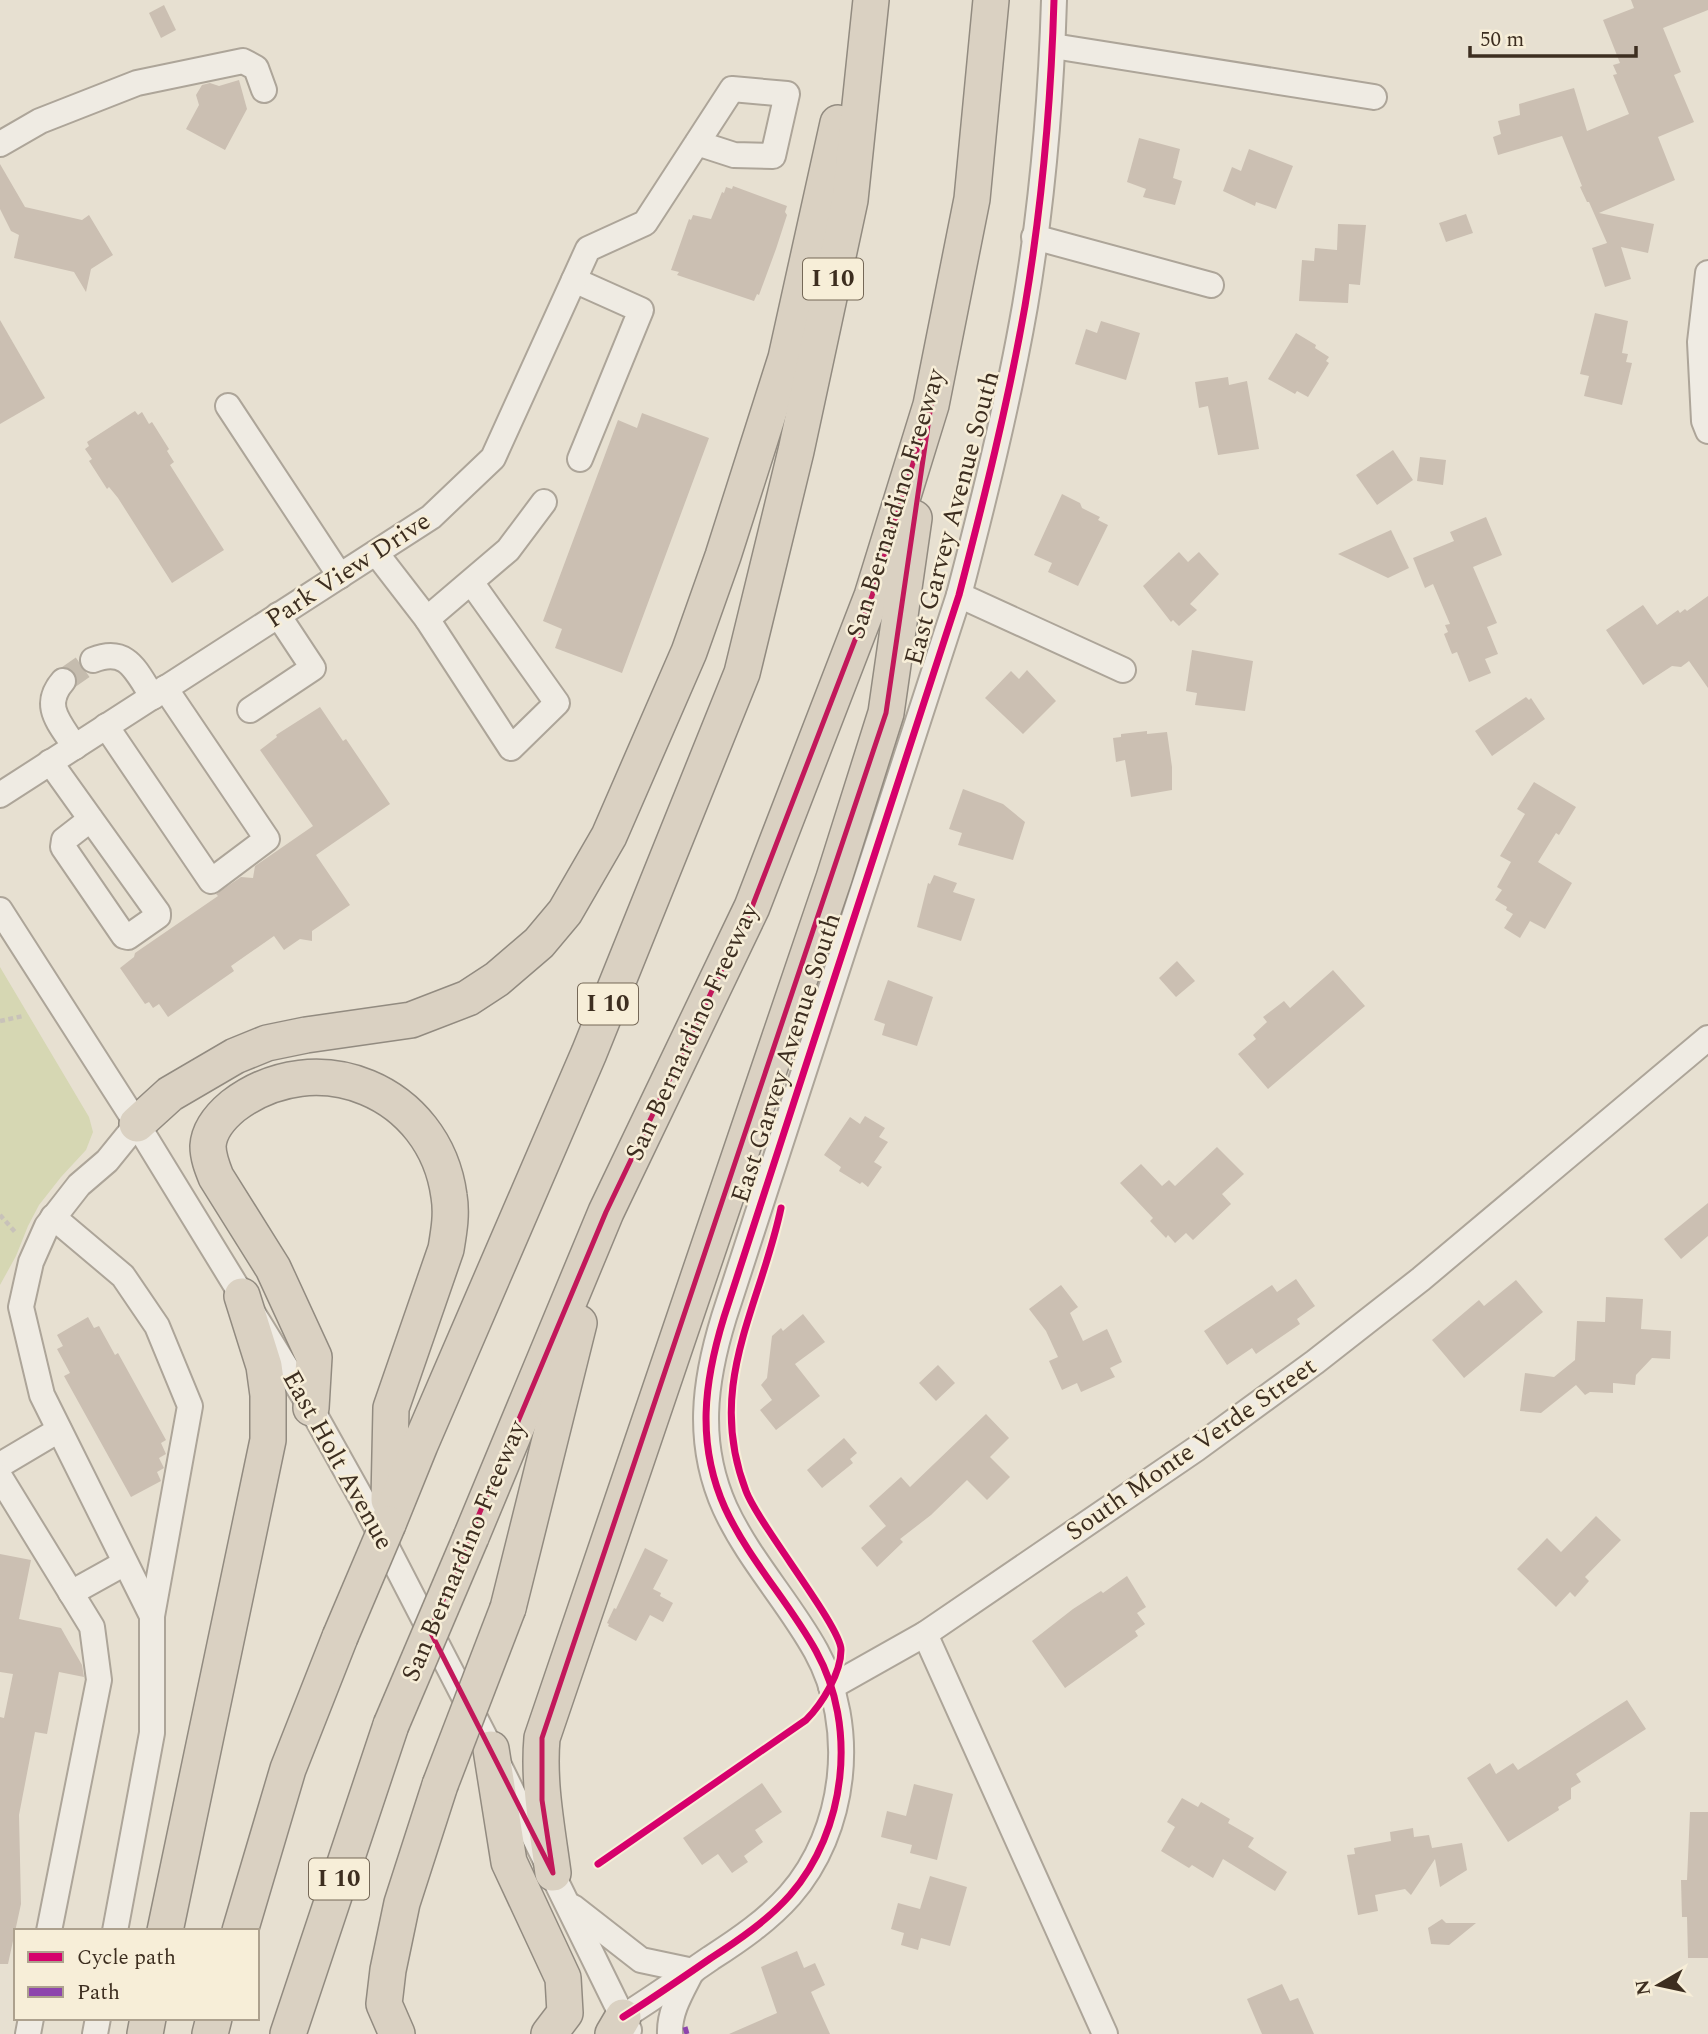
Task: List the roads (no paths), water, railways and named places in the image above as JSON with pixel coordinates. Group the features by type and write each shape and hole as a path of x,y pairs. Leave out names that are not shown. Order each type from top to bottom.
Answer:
{"highway":[{"path":"137,1124 170,1094 235,1056 267,1043 411,1020 468,998 497,979 539,943 565,912 609,836 689,652 723,556 786,358 865,0"},
{"name":"I 10","path":"241,1929 288,1769 340,1637 419,1445 589,1053 742,674 796,451 850,200 871,0"},
{"name":"San Bernardino Freeway","path":"288,2034 390,1725 606,1212 752,907 872,596 931,405 972,199 991,0"},
{"path":"553,1873 542,1800 542,1738 830,891 886,713 931,405"},
{"path":"311,1408 314,1357 273,1268 216,1177 210,1163 208,1146 218,1120 228,1110 256,1092 290,1080 310,1077 348,1081 387,1097 405,1110 433,1147 444,1171 449,1195 451,1222 446,1249 391,1408 388,1524"},
{"path":"397,2034 384,2004 402,1903 440,1785 508,1608 606,1212"},
{"path":"165,1929 268,1440 268,1395 264,1366 242,1296"},
{"path":"491,1749 509,1862 563,1978 565,2013 550,2034"}],"street":[{"name":"East Garvey Avenue South","path":"623,2029 693,1971 748,1934 788,1898 807,1874 834,1813 840,1782 839,1723 831,1687 818,1655 801,1625 742,1539 724,1507 705,1433 706,1394 712,1354 959,595 1001,429 1025,303 1034,237 1053,46 1054,0"},
{"path":"1053,46 1374,97"},
{"path":"0,144 40,121 137,83 163,77 243,61 256,68 264,90"},
{"name":"Park View Drive","path":"0,795 431,517 493,458 588,249 645,223 697,143"},
{"path":"1034,237 1211,285"},
{"path":"1708,273 1700,342 1704,421 1708,431"},
{"path":"574,280 642,310 580,459"},
{"path":"228,406 340,576"},
{"path":"427,619 508,550 544,502"},
{"path":"376,553 427,619 511,748 557,703 471,582"},
{"path":"959,595 1123,670"},
{"path":"250,710 313,668 278,615"},
{"path":"93,660 103,656 118,656 128,661 159,692 267,839 211,881 106,726"},
{"path":"63,681 56,689 52,701 54,714 75,747"},
{"path":"50,762 91,819 158,913 158,916 128,937 124,936 63,847 64,840 91,819"},
{"name":"East Holt Avenue","path":"0,910 137,1124 311,1408 363,1501 569,1904 623,2029"},
{"name":"South Monte Verde Street","path":"831,1687 925,1634 1196,1448 1315,1362 1421,1279 1708,1038"},
{"path":"137,1124 107,1161 79,1185 53,1217 10,1307 42,1395 152,1616"},
{"path":"53,1217 123,1276 157,1326 190,1406 152,1616 152,1733 115,1929"},
{"path":"0,1465 60,1430"},
{"path":"0,1477 92,1627 99,1680 49,1929"},
{"path":"71,1593 125,1563"},
{"path":"925,1634 1105,2034"},
{"path":"569,1904 641,1960 693,1971 675,2005 670,2034"}],"tunnel":[{"path":"63,681 93,660"}]}
